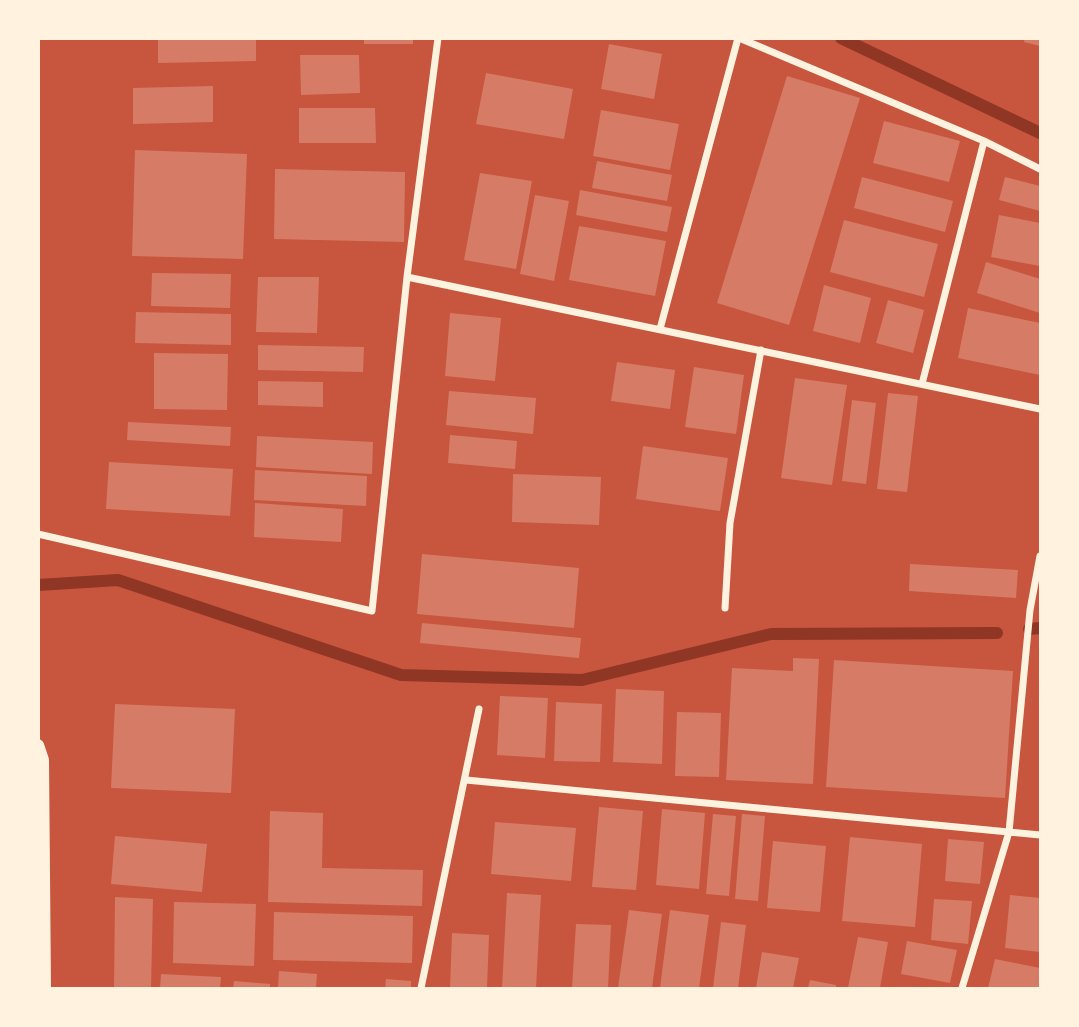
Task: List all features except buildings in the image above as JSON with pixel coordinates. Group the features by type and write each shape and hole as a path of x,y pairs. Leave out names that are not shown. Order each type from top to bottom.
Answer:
{"street":[{"path":"38,534 372,611 407,276 439,38"},
{"path":"660,329 738,38 984,142 1041,169"},
{"path":"922,384 984,142"},
{"path":"407,276 1041,409"},
{"path":"725,608 730,523 761,350"},
{"path":"962,989 1009,832 1030,610 1041,556"},
{"path":"421,989 479,709"},
{"path":"38,745 43,760 46,989"},
{"path":"466,780 1041,835"}],"waterway":[{"path":"841,38 1040,133"},
{"path":"38,585 118,580 401,675 582,680 771,634 997,633"},
{"path":"1029,629 1040,628"}]}
